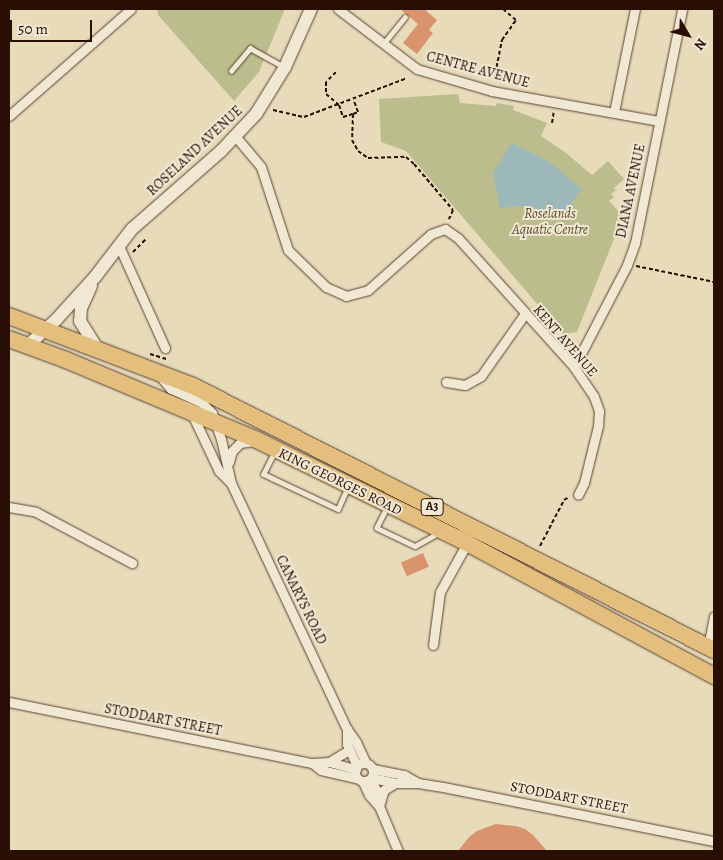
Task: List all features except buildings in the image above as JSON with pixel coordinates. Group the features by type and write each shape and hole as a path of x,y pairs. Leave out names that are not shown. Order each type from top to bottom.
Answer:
{"highway":[{"name":"KING GEORGES ROAD","path":"9,316 97,348 161,365 234,406 711,649"},
{"name":"KING GEORGES ROAD","path":"9,339 257,440 467,543 714,676"}],"street":[{"path":"9,116 130,9"},
{"name":"ROSELAND AVENUE","path":"27,346 46,329 154,209 236,137 264,103 285,67 311,9"},
{"name":"CENTRE AVENUE","path":"338,9 417,69 492,91 659,121"},
{"path":"614,112 635,9"},
{"name":"DIANA AVENUE","path":"574,367 627,265 635,243 682,9"},
{"path":"236,137 261,167 288,250 326,287 346,296 368,290 431,234 445,229"},
{"name":"KENT AVENUE","path":"445,229 458,238 524,315 574,367 594,397 599,411 598,426 584,483 578,495"},
{"path":"119,246 165,348"},
{"name":"ROSELAND AVENUE","path":"95,276 80,314 81,325 97,348"},
{"path":"446,382 465,385 481,376 524,315"},
{"name":"CANARYS ROAD","path":"161,365 171,389 208,407 216,423 229,467 231,483 346,729 356,742 364,773"},
{"name":"CANARYS ROAD","path":"192,413 219,471 231,483"},
{"name":"CANARYS ROAD","path":"229,467 230,455 240,443 257,440"},
{"path":"9,507 36,512 132,563"},
{"path":"433,645 440,592 467,543"},
{"path":"711,649 714,617"},
{"name":"STODDART STREET","path":"9,702 312,763 329,762 395,783 418,783 714,841"},
{"name":"CANARYS ROAD","path":"346,729 349,750 378,793 378,806 398,851"},
{"name":"STODDART STREET","path":"329,762 349,750"},
{"name":"STODDART STREET","path":"312,763 321,770 404,775 418,783"},
{"path":"378,806 384,790 395,783"}],"lane":[{"path":"384,43 405,17"},
{"path":"232,71 250,48 285,67"},
{"path":"276,450 264,474 338,509 349,486"},
{"path":"389,506 378,528 415,546 441,531"}],"path":[{"path":"494,79 502,40 516,20 503,9"},
{"path":"336,72 328,77 324,88 329,99 339,105 343,117 358,112 354,100"},
{"path":"273,110 304,117 354,100 407,78"},
{"path":"353,114 352,140 358,151 368,158 406,158 414,164 453,210 445,229"},
{"path":"124,259 146,239"},
{"path":"627,265 714,282"},
{"path":"148,354 161,365"},
{"path":"540,547 564,500 574,493 578,495"}],"green space":[{"path":"157,9 285,9 259,72 234,101 158,15"},
{"name":"Roselands Aquatic Centre","path":"458,94 460,103 496,106 497,103 514,106 513,110 547,123 541,136 566,153 592,175 608,161 624,179 614,188 616,190 611,194 614,197 609,201 623,216 577,332 563,334 406,151 381,142 379,99"}],"water":[{"path":"512,143 550,162 581,189 562,218 542,210 521,206 500,208 493,173"}]}
